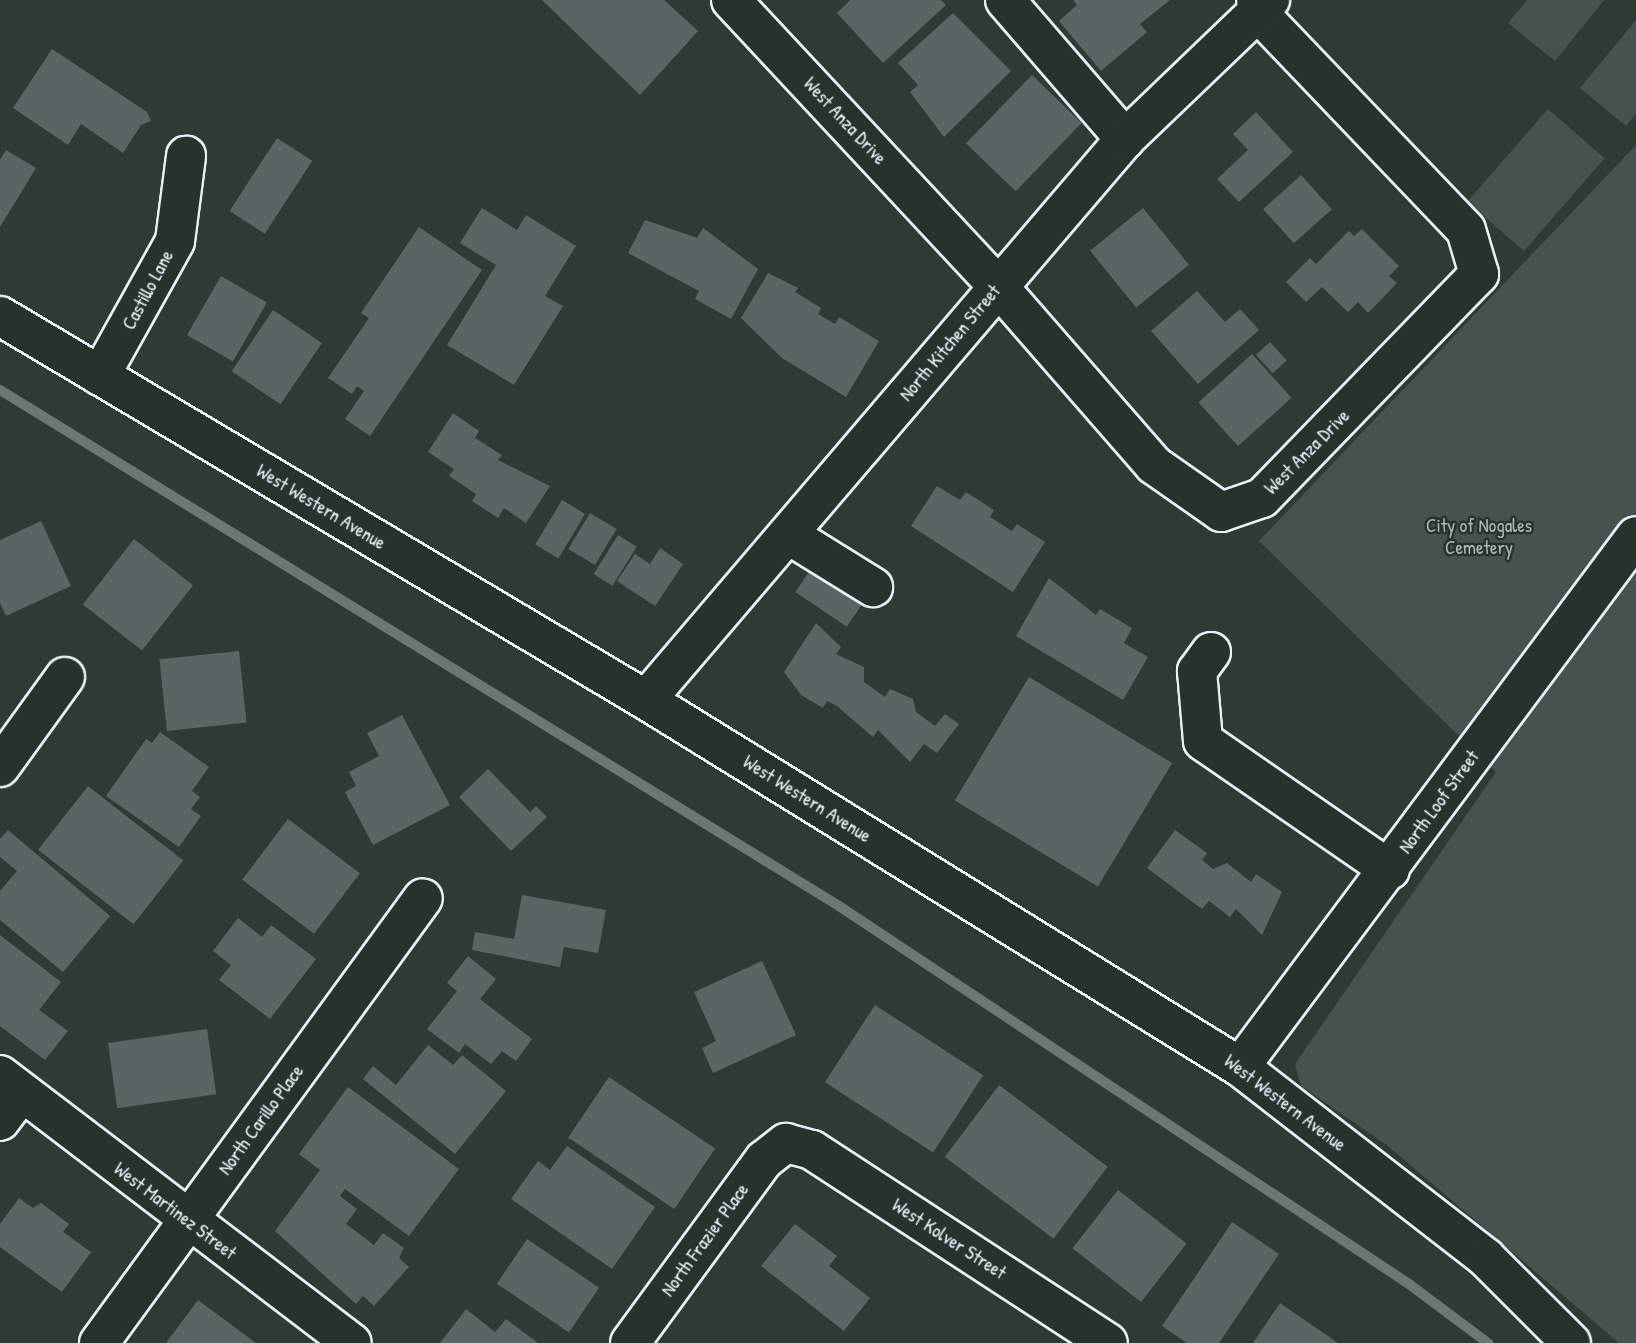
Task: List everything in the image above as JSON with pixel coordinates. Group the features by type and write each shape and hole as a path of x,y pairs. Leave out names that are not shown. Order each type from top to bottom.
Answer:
{"street":[{"name":"West Anza Drive","path":"731,0 999,286 1154,464 1221,512 1262,498 1479,274 1466,230 1261,4"},
{"path":"1005,0 1125,139"},
{"name":"North Kitchen Street","path":"646,699 1125,139 1261,4"},
{"name":"Castillo Lane","path":"100,376 175,240 186,156"},
{"name":"West Western Avenue","path":"0,316 646,699 1240,1067 1486,1258 1571,1343"},
{"path":"789,535 873,587"},
{"name":"North Loof Street","path":"1240,1067 1390,870 1636,536"},
{"path":"1211,652 1197,671 1203,741 1390,870"},
{"path":"0,767 65,677"},
{"name":"North Carillo Place","path":"99,1343 423,898"},
{"name":"West Martinez Street","path":"7,1096 187,1222 346,1341"},
{"name":"North Frazier Place","path":"630,1343 764,1160 786,1143"},
{"name":"West Kolver Street","path":"786,1143 811,1150 1108,1343"}],"green space":[{"path":"1527,0 1604,0 1555,61 1508,23"},
{"path":"1636,20 1636,114 1626,126 1580,88"},
{"path":"1548,109 1605,158 1524,251 1467,202"},
{"name":"City of Nogales Cemetery","path":"1636,145 1636,1343 1619,1343 1388,1146 1301,1086 1295,1064 1496,772 1259,541"}],"building":[{"path":"542,0 664,0 698,31 640,95"},
{"path":"850,0 941,0 946,5 883,63 837,13"},
{"path":"1073,0 1170,0 1140,24 1147,32 1101,71 1059,21 1077,5"},
{"path":"953,13 1011,71 944,137 910,92 918,85 898,63"},
{"path":"52,49 147,112 151,121 141,125 123,153 81,124 68,145 13,108"},
{"path":"1032,75 1082,123 1016,191 966,143"},
{"path":"1256,112 1293,152 1239,202 1217,179 1248,150 1233,134"},
{"path":"277,138 312,161 265,234 230,211"},
{"path":"6,150 36,168 0,227 0,160"},
{"path":"1301,175 1332,209 1294,243 1263,209"},
{"path":"482,208 517,230 526,215 576,246 545,296 563,306 514,385 447,345 496,265 460,243"},
{"path":"1143,208 1189,265 1136,308 1090,251"},
{"path":"645,220 697,238 703,228 758,269 731,319 695,299 699,291 628,253"},
{"path":"419,227 482,270 370,436 345,419 364,391 357,386 352,394 328,378 369,318 361,313"},
{"path":"1362,229 1399,266 1389,276 1397,283 1368,313 1358,302 1348,312 1322,287 1306,302 1286,282 1310,258 1316,264 1349,231 1354,236"},
{"path":"768,273 798,288 795,292 821,308 818,314 835,324 839,317 879,341 846,397 782,358 741,318"},
{"path":"221,276 267,302 233,361 187,335"},
{"path":"1197,291 1225,322 1240,309 1259,330 1198,384 1151,331"},
{"path":"273,310 322,343 281,404 232,371"},
{"path":"1270,342 1287,361 1273,373 1256,355"},
{"path":"1252,354 1291,398 1238,446 1198,402"},
{"path":"453,413 479,431 475,438 502,455 498,460 550,486 526,523 504,508 498,518 472,501 476,494 449,476 454,469 428,452"},
{"path":"937,486 960,500 966,492 994,510 990,517 1012,531 1017,524 1045,542 1013,592 911,526"},
{"path":"562,500 585,514 558,558 535,545"},
{"path":"590,513 617,529 595,565 568,549"},
{"path":"41,521 71,586 6,616 0,603 0,540"},
{"path":"618,535 637,547 612,586 594,574"},
{"path":"134,539 193,585 142,651 83,604"},
{"path":"660,548 683,564 655,606 617,581 635,554 650,564"},
{"path":"815,563 866,598 847,627 795,592"},
{"path":"1049,578 1096,615 1100,609 1132,628 1124,643 1148,657 1123,700 1016,636"},
{"path":"816,623 841,647 836,654 864,667 864,682 885,697 890,689 913,699 916,712 935,726 945,714 959,724 937,753 924,744 910,762 878,730 873,737 837,706 827,701 823,708 801,695 784,672"},
{"path":"239,651 247,723 167,731 159,659"},
{"path":"1029,677 1172,763 1098,886 955,800"},
{"path":"402,715 450,805 373,845 345,792 356,786 349,772 379,756 367,733"},
{"path":"160,732 209,767 192,791 200,797 191,809 201,816 179,847 106,796 146,739 152,743"},
{"path":"488,769 530,812 536,806 547,817 511,851 459,797"},
{"path":"88,786 183,860 133,924 38,850"},
{"path":"288,819 360,873 314,934 242,880"},
{"path":"8,830 110,916 63,972 0,920 0,891 17,871 0,857 0,839"},
{"path":"1175,830 1207,853 1202,860 1213,869 1227,863 1251,882 1256,874 1282,892 1262,935 1236,909 1230,917 1209,901 1202,909 1147,868"},
{"path":"522,895 606,910 598,953 564,947 560,967 472,950 475,932 514,939"},
{"path":"238,918 262,937 271,925 316,959 270,1019 219,980 231,965 213,951"},
{"path":"0,935 61,982 39,1010 68,1031 45,1060 0,1026"},
{"path":"468,956 496,979 480,999 532,1039 516,1061 502,1051 491,1064 465,1044 459,1053 427,1029 457,991 447,983"},
{"path":"762,961 796,1035 713,1073 702,1048 716,1041 694,992"},
{"path":"875,1005 983,1075 933,1152 825,1082"},
{"path":"207,1029 216,1094 117,1108 108,1043"},
{"path":"428,1045 453,1065 462,1055 506,1091 455,1154 363,1079 373,1066 396,1085"},
{"path":"609,1077 715,1149 674,1209 568,1138"},
{"path":"999,1085 1108,1167 1053,1239 945,1157"},
{"path":"348,1087 459,1169 409,1236 345,1189 340,1196 357,1209 346,1224 374,1245 383,1233 404,1248 399,1258 409,1267 374,1306 363,1296 356,1304 275,1231 320,1170 299,1154"},
{"path":"567,1146 655,1207 612,1269 511,1199 538,1161 550,1170"},
{"path":"1118,1190 1187,1244 1141,1302 1072,1248"},
{"path":"19,1198 33,1208 41,1203 69,1224 63,1232 91,1252 62,1292 0,1247 0,1224"},
{"path":"1232,1222 1279,1254 1219,1343 1187,1343 1162,1326"},
{"path":"795,1224 837,1256 829,1266 870,1298 844,1331 761,1266"},
{"path":"527,1239 599,1288 569,1332 497,1284"},
{"path":"198,1300 256,1343 166,1343"},
{"path":"1280,1303 1338,1343 1253,1343"},
{"path":"466,1309 495,1332 506,1319 538,1343 440,1343"}],"waterway":[{"path":"0,390 839,906 1409,1284 1488,1343"}]}
